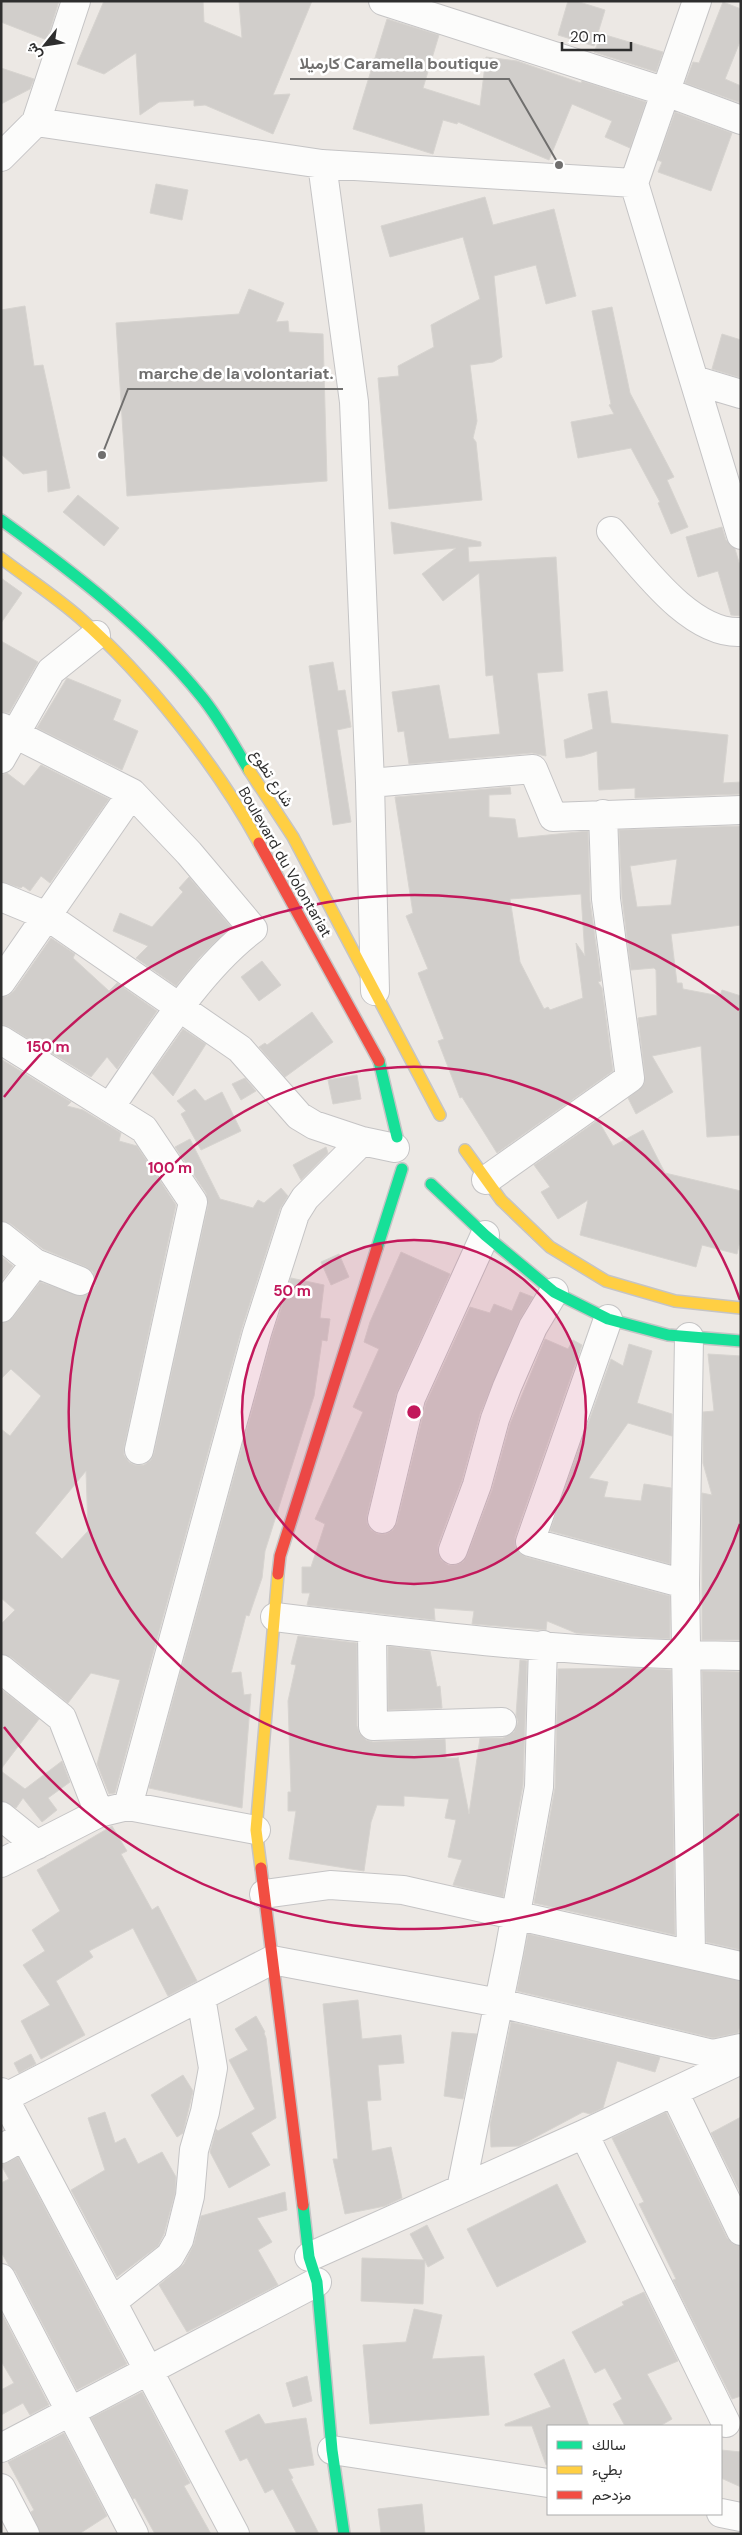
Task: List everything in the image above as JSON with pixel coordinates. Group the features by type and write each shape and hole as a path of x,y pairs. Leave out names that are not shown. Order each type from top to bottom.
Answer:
{"main road":[{"name":"شارع تطوع","path":"1,520 68,569 137,628 202,697 293,837 445,1117 424,1114"},
{"name":"Boulevard du Volontariat","path":"1,558 80,618 131,670 192,740 250,826 382,1066 409,1160"},
{"path":"461,1165 464,1144 500,1200 550,1247 606,1281 674,1301 741,1308"},
{"path":"409,1160 446,1179"},
{"path":"409,1160 485,1235 554,1292 608,1319 668,1335 741,1341"},
{"path":"344,2534 332,2450 317,2282 309,2257 256,1830 280,1556 409,1160"}],"street":[{"path":"1,157 36,122 76,1"},
{"path":"697,1 634,183 741,535"},
{"path":"385,2 666,92 741,120"},
{"path":"36,122 322,164 634,183"},
{"path":"322,164 354,402 370,783 375,991"},
{"path":"694,380 741,394"},
{"path":"611,531 673,602 705,624 741,632"},
{"path":"1,759 8,731 51,672 96,635"},
{"path":"8,731 132,793 189,853 253,929 233,944 180,1007 110,1107"},
{"path":"370,783 533,769 553,817 741,810"},
{"path":"1,982 132,793"},
{"path":"486,1180 630,1078 606,900 603,814"},
{"path":"1,897 47,916 240,1049 299,1116 314,1125 362,1141 409,1160"},
{"path":"1,1040 144,1129 193,1202 139,1450"},
{"path":"128,1806 257,1334 295,1214 305,1198 362,1141"},
{"path":"382,1519 411,1398 485,1235"},
{"path":"1,1236 36,1263 80,1281"},
{"path":"1,1308 36,1263"},
{"path":"453,1550 477,1484 495,1419 504,1395 533,1328 554,1292"},
{"path":"608,1319 530,1542 685,1584"},
{"path":"689,1337 685,1584 691,1954"},
{"path":"275,1617 372,1629 544,1645 687,1656 741,1656"},
{"path":"372,1629 373,1726 502,1722"},
{"path":"461,2189 540,1787 544,1645"},
{"path":"1,1669 62,1718 99,1813"},
{"path":"1,1863 99,1813 128,1806 256,1830"},
{"path":"1,1816 37,1845"},
{"path":"264,1894 330,1885 403,1890 741,1966"},
{"path":"235,2534 112,2302 13,2142 3,2095 272,1960 499,2003 713,2054 741,2048"},
{"path":"112,2302 170,2256 179,2240 190,2196 194,2150 205,2112 213,2068 201,1997"},
{"path":"309,2257 584,2134 741,2060"},
{"path":"674,2092 741,2231"},
{"path":"584,2134 729,2422"},
{"path":"1,2278 134,2534"},
{"path":"1,2448 317,2282"},
{"path":"332,2450 547,2483"},
{"path":"1,2488 25,2534"},
{"path":"722,2513 741,2517"}],"building":[{"path":"1,1 59,1 47,40 1,22"},
{"path":"104,1 203,1 204,22 242,38 239,1 312,1 273,95 290,94 273,134 205,105 194,106 194,100 159,102 140,115 136,53 104,74 77,64"},
{"path":"568,1 576,1 605,10 594,46 558,35"},
{"path":"723,2 741,9 741,39 725,79 741,86 741,103 685,83 693,62 699,63"},
{"path":"387,19 439,35 423,88 480,106 486,57 517,61 581,83 582,81 646,102 630,148 605,137 612,121 572,104 549,160 458,122 457,124 443,120 433,154 353,129"},
{"path":"602,34 663,52 656,72 594,52"},
{"path":"1,68 34,79 30,89 1,104"},
{"path":"675,112 732,133 711,191 658,172 662,162 658,160"},
{"path":"156,184 188,190 182,220 150,213"},
{"path":"485,197 493,225 554,209 576,296 546,304 536,265 494,276 502,357 493,362 470,365 477,421 473,438 476,442 482,500 389,509 378,378 399,376 398,366 434,347 431,325 480,299 463,237 390,257 381,226"},
{"path":"249,289 284,303 276,322 288,321 289,332 323,334 327,481 127,496 116,323 239,314"},
{"path":"25,306 34,366 43,365 70,488 48,492 47,470 23,474 1,454 1,310"},
{"path":"612,307 630,393 674,477 667,480 688,527 671,534 658,503 660,502 631,448 578,458 571,422 614,414 609,405 611,404 592,311"},
{"path":"722,334 741,340 741,378 712,369"},
{"path":"78,495 119,528 104,546 63,512"},
{"path":"391,522 481,542 481,546 468,547 469,562 556,557 563,671 537,673 546,756 532,753 409,764 404,731 398,732 392,692 439,685 449,739 500,734 493,675 486,676 479,573 443,601 422,574 456,548 394,554"},
{"path":"722,527 726,540 735,549 741,569 741,616 731,615 718,571 698,577 686,537"},
{"path":"1,578 22,593 1,623"},
{"path":"1,641 38,662 9,713 1,712"},
{"path":"333,662 338,691 345,690 351,727 337,730 351,822 333,825 309,666"},
{"path":"67,678 121,700 113,720 138,731 122,770 37,728"},
{"path":"607,691 611,723 728,735 723,783 741,782 741,794 635,798 635,788 599,790 597,751 582,756 566,758 564,740 593,729 588,694"},
{"path":"41,765 109,799 50,883 41,876 30,891 23,886 21,888 1,882 1,775 7,773 24,786"},
{"path":"510,787 511,794 489,795 489,817 515,819 518,838 588,831 590,901 601,981 598,982 602,988 613,1071 497,1153 462,1097 460,1098 438,1041 444,1039 418,973 428,969 406,916 413,913 395,797","holes":["581,894 585,956 576,943 583,998 550,1010 548,1007 544,1009 520,962 510,899"]},
{"path":"741,826 741,925 671,934 677,983 682,983 683,989 720,996 722,990 741,996 741,1135 707,1137 701,1046 652,1056 673,1092 636,1114 628,1098 644,1084 645,1076 638,1018 657,1015 656,970 654,968 631,970 622,898 619,830","holes":["677,859 671,905 637,907 630,866"]},
{"path":"189,877 231,927 201,956 176,986 136,958 148,946 113,931 120,913 152,927 183,892 179,888"},
{"path":"51,938 75,954 73,958 109,991 117,983 157,1011 117,1069 107,1057 91,1077 1,1024 1,997 8,996 14,991"},
{"path":"262,961 281,985 259,1001 241,977"},
{"path":"312,1012 333,1042 285,1077 259,1047 265,1043 267,1045"},
{"path":"183,1029 206,1044 173,1096 152,1073"},
{"path":"1,1059 71,1102 67,1106 83,1110 121,1133 119,1141 137,1146 176,1205 124,1447 124,1455 129,1462 135,1465 144,1465 151,1460 154,1453 208,1205 206,1193 175,1147 190,1139 220,1199 253,1208 258,1200 264,1203 281,1188 288,1196 280,1209 242,1328 115,1793 109,1794 97,1764 120,1680 91,1673 68,1703 11,1657 1,1654 1,1624 15,1610 1,1598 1,1429 10,1436 41,1396 11,1369 1,1379 1,1323 13,1317 40,1282 82,1296 90,1293 95,1286 95,1279 93,1272 86,1267 43,1249 11,1224 1,1221","holes":["86,1471 88,1531 62,1559 35,1533"]},
{"path":"357,1075 361,1099 333,1104 328,1080"},
{"path":"245,1078 256,1091 241,1100 232,1084"},
{"path":"195,1089 205,1101 222,1092 241,1131 201,1150 181,1114 186,1111 177,1101"},
{"path":"598,1120 613,1146 643,1130 665,1173 741,1191 741,1237 737,1254 702,1245 696,1267 580,1235 588,1200 558,1219 541,1192 550,1187 534,1165"},
{"path":"326,1147 328,1153 301,1180 293,1165"},
{"path":"401,1252 450,1274 396,1394 367,1515 367,1523 371,1530 378,1534 386,1534 393,1530 397,1523 426,1403 470,1307 490,1313 494,1304 512,1311 520,1292 533,1297 519,1321 480,1414 462,1480 438,1545 438,1553 441,1560 448,1565 455,1565 463,1562 467,1556 492,1490 510,1424 545,1339 568,1349 573,1340 582,1345 515,1537 515,1546 519,1553 526,1557 670,1596 670,1639 576,1633 547,1621 546,1630 472,1624 474,1611 434,1608 435,1620 307,1605 310,1593 302,1593 302,1567 311,1567 325,1524 315,1519 363,1412 353,1407 379,1349 364,1342 370,1322"},
{"path":"339,1254 349,1277 331,1285 321,1262"},
{"path":"1,1256 13,1266 1,1282"},
{"path":"291,1278 324,1285 320,1318 330,1319 327,1341 322,1340 314,1396 265,1551 262,1578 249,1616 246,1615 231,1673 241,1672 244,1695 251,1694 242,1808 149,1788 272,1337"},
{"path":"629,1344 652,1351 637,1403 672,1414 672,1436 628,1423 589,1478 608,1482 604,1497 641,1501 644,1484 671,1488 670,1564 550,1531 611,1359 623,1366"},
{"path":"708,1354 741,1356 741,1640 702,1640 702,1493 712,1495 703,1463 703,1412 714,1411"},
{"path":"298,1636 357,1643 357,1726 360,1734 366,1740 373,1742 445,1739 446,1758 458,1757 469,1814 480,1738 503,1738 514,1732 518,1722 516,1715 520,1660 527,1661 523,1785 503,1897 453,1885 462,1860 448,1857 456,1820 445,1818 449,1799 404,1796 404,1806 377,1805 371,1822 364,1871 289,1859 296,1811 288,1811 288,1792 291,1792 288,1701 296,1665 291,1664"},
{"path":"388,1646 430,1651 437,1687 440,1686 442,1708 388,1710"},
{"path":"632,1668 671,1670 675,1935 534,1903 555,1788 558,1669"},
{"path":"702,1671 741,1672 741,1950 706,1942"},
{"path":"1,1689 39,1719 1,1769"},
{"path":"62,1761 70,1782 48,1798 57,1810 42,1822 23,1798 16,1808 1,1801 1,1771 25,1789"},
{"path":"112,1826 127,1851 121,1854 152,1910 158,1906 197,1981 168,1996 133,1928 89,1951 93,1957 56,1981 85,2035 41,2059 21,2021 50,2005 23,1965 45,1951 32,1930 60,1911 37,1870"},
{"path":"528,1934 741,1981 741,2022 738,2033 713,2038 517,1991"},
{"path":"358,2000 362,2039 401,2035 404,2063 378,2065 381,2100 367,2101 372,2151 391,2147 402,2198 385,2206 345,2214 333,2159 338,2159 323,2004"},
{"path":"256,2016 265,2032 276,2118 251,2133 270,2165 229,2188 210,2152 216,2129 218,2131 255,2109 229,2060 248,2050 235,2029"},
{"path":"511,2022 660,2057 655,2072 617,2061 603,2108 590,2114 583,2112 519,2146 491,2147 490,2125"},
{"path":"452,2032 477,2034 463,2099 444,2096"},
{"path":"31,2054 36,2064 19,2073 14,2063"},
{"path":"183,2075 193,2091 183,2133 177,2137 151,2095"},
{"path":"105,2112 115,2143 125,2138 138,2164 162,2152 176,2177 175,2193 164,2234 158,2246 117,2277 71,2190 105,2170 88,2118"},
{"path":"666,2112 727,2238 733,2244 741,2246 741,2396 732,2399 673,2280 676,2279 639,2204 644,2202 612,2138"},
{"path":"741,2117 741,2194 711,2133"},
{"path":"18,2157 127,2364 77,2390 15,2271 1,2252 1,2183 9,2179 1,2165"},
{"path":"557,2184 586,2242 497,2287 467,2229"},
{"path":"285,2192 287,2210 257,2218 272,2242 258,2250 278,2285 187,2332 159,2285 184,2264 194,2244 201,2216"},
{"path":"427,2225 444,2258 428,2267 425,2261 423,2304 361,2301 362,2258 424,2260 410,2234"},
{"path":"644,2292 678,2361 647,2374 672,2419 662,2425 624,2425 613,2404 622,2399 605,2368 595,2373 572,2332 624,2305 622,2302"},
{"path":"414,2309 442,2315 432,2359 484,2356 489,2415 370,2424 363,2345 406,2342"},
{"path":"1,2312 49,2405 30,2415 23,2403 1,2415 1,2390 14,2383 1,2361"},
{"path":"564,2359 589,2425 547,2425 546,2465 532,2426 505,2426 505,2424 551,2407 534,2374"},
{"path":"307,2376 312,2401 293,2407 286,2383"},
{"path":"142,2392 190,2483 184,2486 211,2534 155,2534 135,2498 133,2499 91,2418"},
{"path":"259,2414 265,2424 306,2418 314,2465 288,2469 293,2478 291,2479 319,2534 297,2534 273,2489 265,2493 247,2458 240,2461 225,2431"},
{"path":"64,2433 107,2516 79,2534 40,2534 31,2512 34,2510 8,2462"},
{"path":"722,2450 741,2452 741,2487 722,2478"},
{"path":"422,2504 425,2534 381,2534 378,2509"}],"traffic: fast":[{"path":"1,520 81,580 156,647 208,705 249,770"},
{"path":"379,1061 397,1137"},
{"path":"377,1248 402,1169"},
{"path":"431,1184 485,1235 554,1292 608,1319 668,1335 741,1341"},
{"path":"303,2205 309,2257 317,2282 332,2450 344,2534"}],"traffic: slow":[{"path":"1,558 80,618 105,641 155,694 223,784 259,843"},
{"path":"249,770 293,837 440,1115"},
{"path":"465,1150 501,1200 550,1247 606,1281 675,1301 741,1308"},
{"path":"261,1868 256,1830 278,1574"}],"traffic: jam":[{"path":"259,843 379,1061"},
{"path":"278,1574 280,1556 377,1248"},
{"path":"261,1868 303,2205"}],"place":[{"name":"كارميلا Caramella boutique","path":"559,165"},
{"name":"marche de la volontariat.","path":"102,455"}]}
